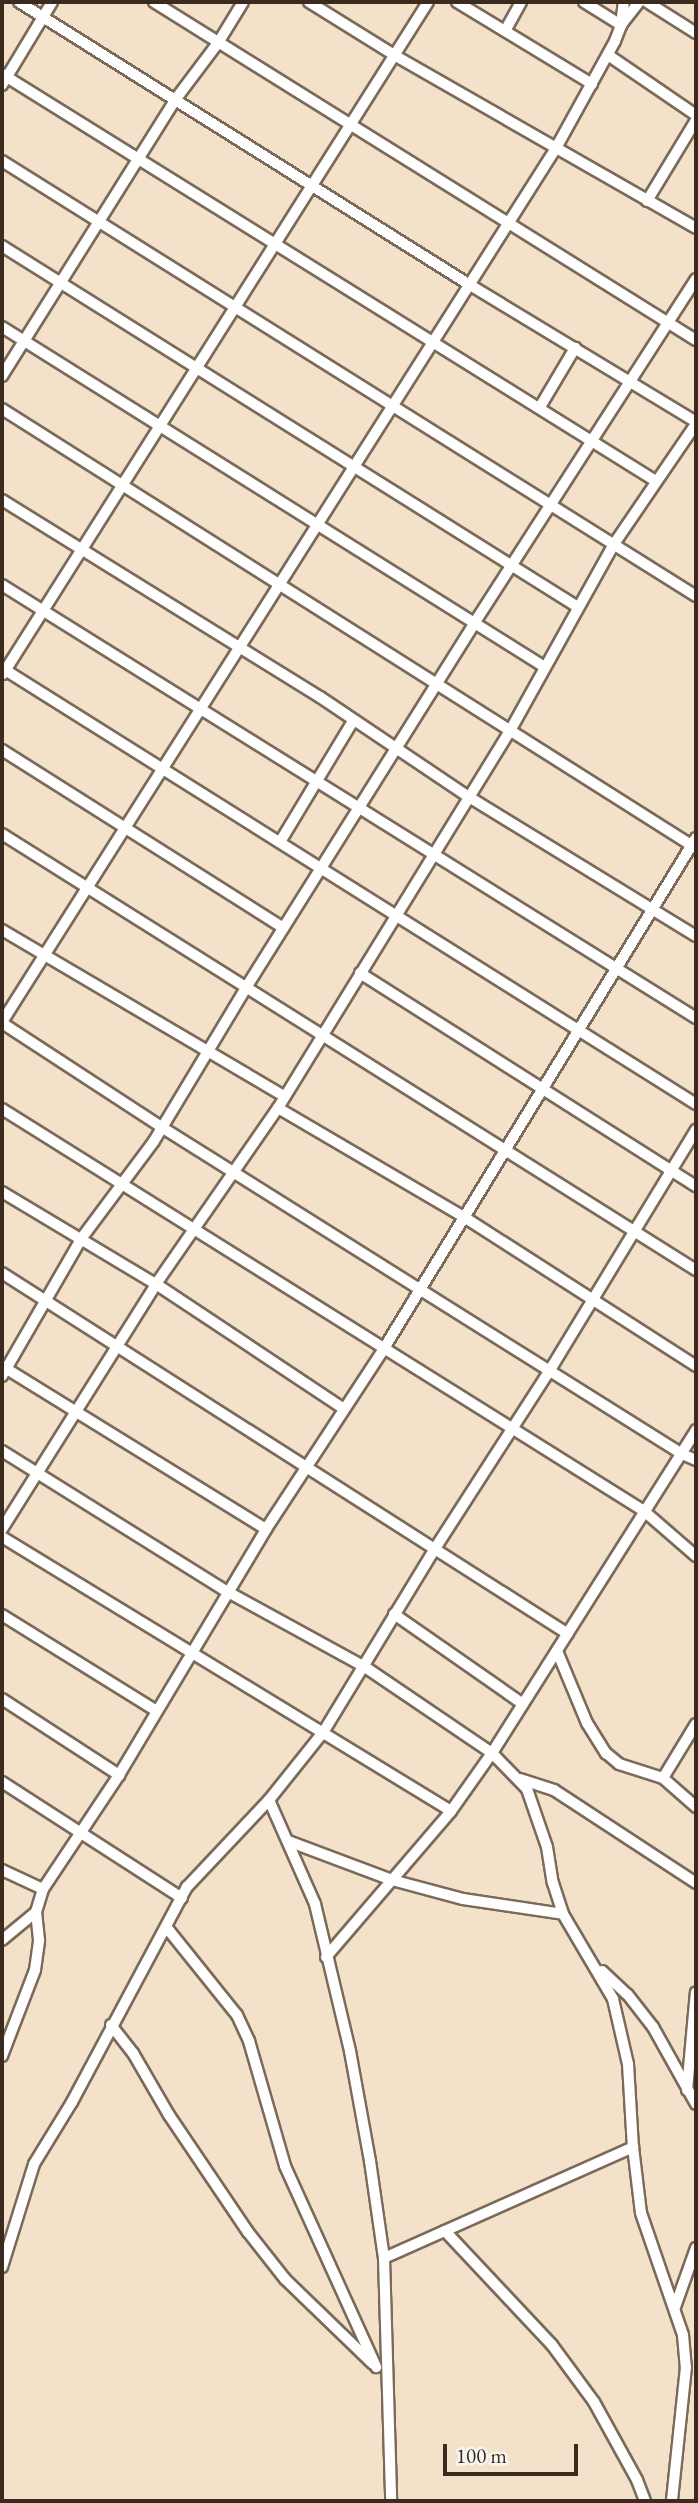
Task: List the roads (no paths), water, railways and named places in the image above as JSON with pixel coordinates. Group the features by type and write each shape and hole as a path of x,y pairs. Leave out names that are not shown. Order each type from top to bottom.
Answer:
{"street":[{"path":"2,1529 156,1284 278,1108 511,729 543,666 614,544 696,423 470,285 19,2"},
{"path":"52,2 3,78 139,158 656,481"},
{"path":"154,2 696,340"},
{"path":"2,376 97,221 175,100 218,43 243,2"},
{"path":"309,2 394,55 696,228"},
{"path":"428,2 348,125 124,485 3,671 322,867 696,1104"},
{"path":"457,2 592,85"},
{"path":"505,31 521,2"},
{"path":"584,2 621,25"},
{"path":"621,25 624,2"},
{"path":"639,2 621,25 608,55 556,148 316,522 163,770 2,1022 163,1128 682,1454 696,1460"},
{"path":"647,2 696,33"},
{"path":"608,55 696,117 646,201"},
{"path":"2,161 696,596"},
{"path":"2,246 578,607"},
{"path":"266,1529 75,1411 3,1370 81,1240 163,1128 247,985 395,749 667,320 696,279"},
{"path":"2,327 543,666"},
{"path":"540,407 575,348"},
{"path":"2,409 695,844 653,908 383,1350 266,1529 119,1774 43,1889 36,1912 39,1940 35,1970 2,2056"},
{"path":"2,500 239,646 469,797 696,936"},
{"path":"2,585 202,707 360,806 433,856 696,1018"},
{"path":"280,842 354,721"},
{"path":"2,750 284,928"},
{"path":"2,834 247,985 696,1270"},
{"path":"2,930 43,957 284,1096"},
{"path":"360,973 696,1186"},
{"path":"278,1108 464,1217 696,1366"},
{"path":"2,1109 195,1227 383,1350 513,1427 644,1511 676,1542 696,1556"},
{"path":"2,2266 34,2164 78,2091 111,2025 194,1877 269,1800 324,1731 434,1550 550,1370 696,1130"},
{"path":"2,1192 156,1284 344,1409"},
{"path":"2,1273 305,1469 568,1634"},
{"path":"326,1956 451,1811 492,1753 696,1430"},
{"path":"2,1451 228,1592 365,1667 492,1753 520,1779 533,1800 563,1914 576,1940 593,1962 628,1995 653,2027 696,2104"},
{"path":"2,1537 193,1650 451,1811"},
{"path":"394,1614 523,1704"},
{"path":"2,1615 157,1711"},
{"path":"557,1651 587,1723 606,1753 619,1764 663,1779 696,1807"},
{"path":"2,1699 119,1774"},
{"path":"663,1779 696,1724"},
{"path":"520,1779 554,1790 696,1882"},
{"path":"2,1782 182,1898"},
{"path":"269,1800 315,1904 350,2052 384,2258 391,2501"},
{"path":"288,1841 392,1880 463,1899 563,1914"},
{"path":"2,1870 43,1889"},
{"path":"2,1940 36,1912"},
{"path":"167,1928 216,1986 245,2032 285,2166 376,2367"},
{"path":"593,1962 612,1998 628,2064 633,2147 641,2213 683,2335 686,2367 672,2501"},
{"path":"687,2090 696,1992"},
{"path":"111,2025 133,2053 176,2125 248,2232 319,2315 388,2378"},
{"path":"384,2258 633,2147"},
{"path":"446,2231 552,2345 594,2402 637,2480 645,2501"},
{"path":"675,2307 696,2248"}]}
